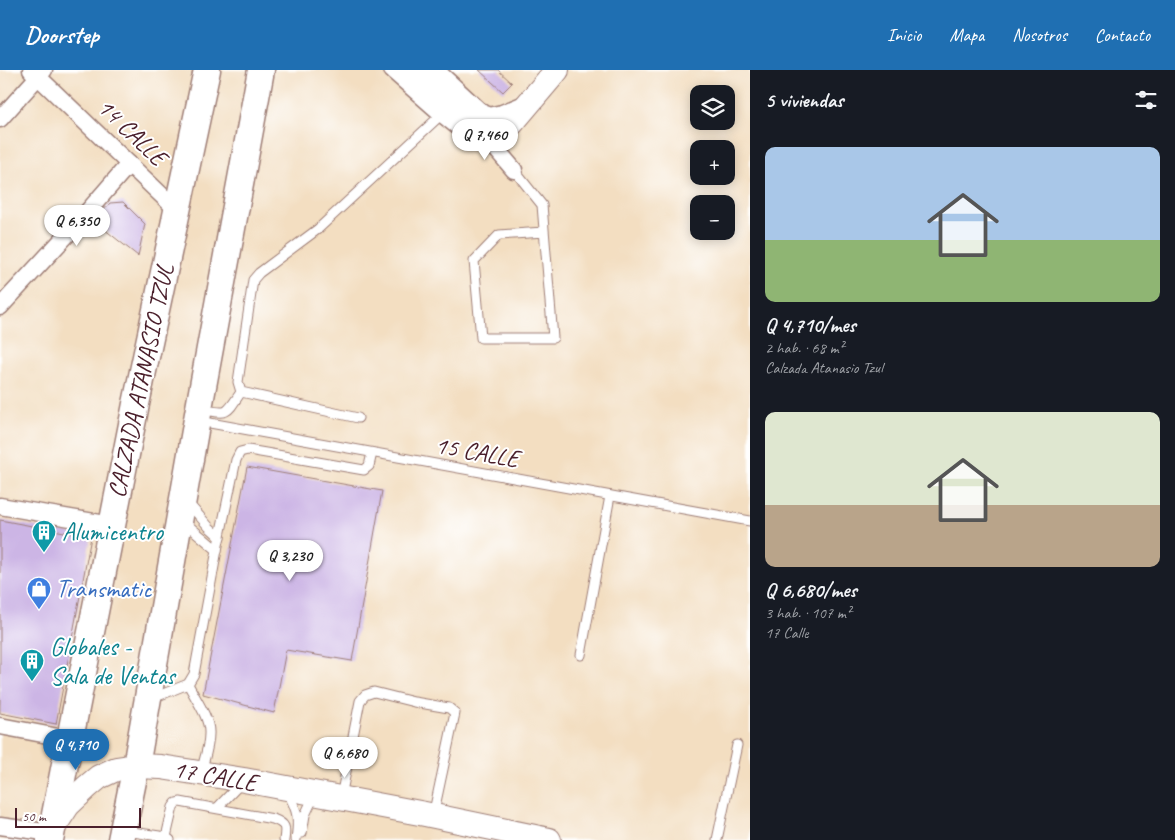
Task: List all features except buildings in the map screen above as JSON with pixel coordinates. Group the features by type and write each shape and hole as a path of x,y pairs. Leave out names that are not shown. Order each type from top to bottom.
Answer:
{"main road":[{"name":"CALZADA ATANASIO TZUL","path":"51,834 112,525 207,70"},
{"path":"122,836 261,70"}],"street":[{"path":"392,70 478,109 488,116 502,113 529,102"},
{"path":"411,70 481,131 514,170"},
{"path":"481,131 493,134 505,130 557,70"},
{"name":"14 CALLE","path":"38,72 177,210"},
{"path":"0,119 38,72"},
{"path":"0,307 76,225 129,164"},
{"path":"0,506 112,525"},
{"path":"0,726 70,739"},
{"name":"17 CALLE","path":"51,834 68,805 86,787 99,777 116,769 136,766 161,767 244,780 425,814 548,840"},
{"path":"0,826 51,834"}],"lane":[{"path":"198,414 224,413 230,410 241,392 238,382 253,280 259,273 318,229 438,92"},
{"path":"514,170 542,205 553,338 481,338 474,261 499,236 544,232"},
{"path":"241,392 358,418"},
{"name":"15 CALLE","path":"198,414 372,453 750,522"},
{"path":"148,700 188,684 194,674 217,550 236,460 240,452 248,450 364,470 369,466 372,453"},
{"path":"581,655 610,496"},
{"path":"182,508 220,537"},
{"path":"182,508 217,550"},
{"path":"188,684 208,722 210,732 200,773"},
{"path":"341,798 360,701 365,695 374,692 449,708 454,713 433,816"},
{"path":"717,840 737,745"},
{"path":"217,808 244,780"},
{"path":"286,788 298,815 296,840"},
{"path":"300,840 305,815 316,793"},
{"path":"122,836 168,838 176,803 180,802 273,818 282,822 285,829 284,840"}],"place":[{"name":"Alumicentro","path":"44,553"},
{"name":"Transmatic","path":"39,610"},
{"name":"Globales - Sala de Ventas","path":"32,682"}]}
